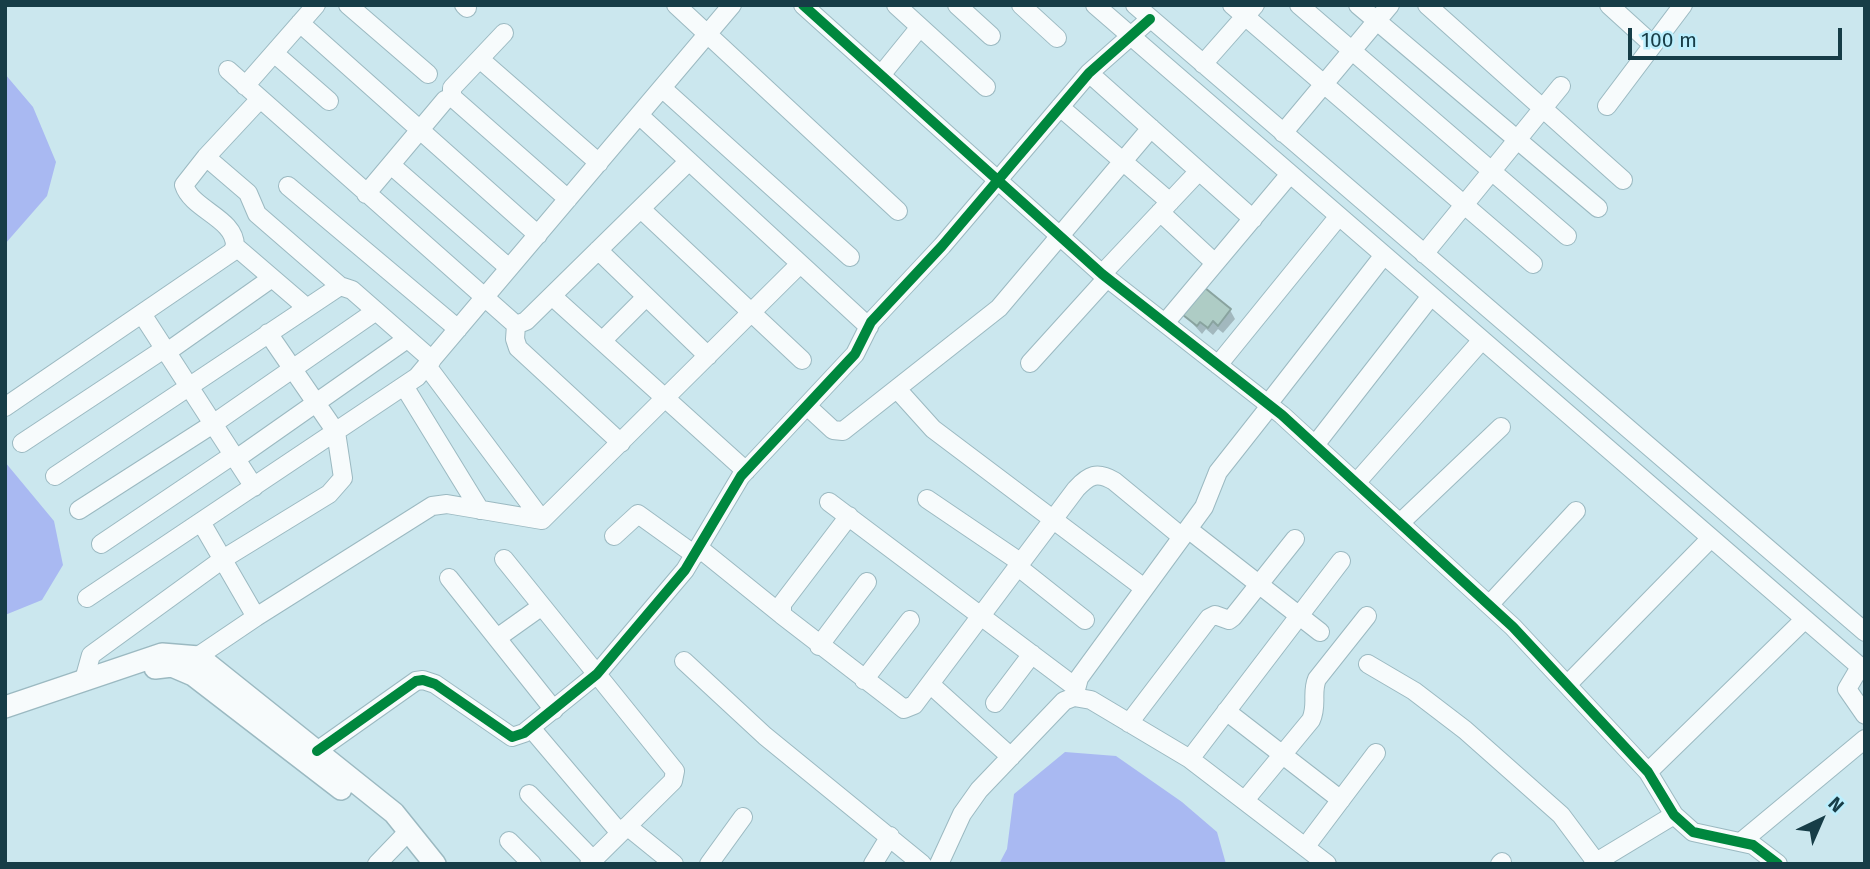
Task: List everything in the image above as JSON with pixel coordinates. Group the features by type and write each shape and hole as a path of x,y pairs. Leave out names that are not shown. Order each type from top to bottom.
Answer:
{"street":[{"path":"245,86 316,5"},
{"path":"348,5 428,75"},
{"path":"676,5 898,211"},
{"path":"87,598 404,386 429,363 732,5"},
{"path":"803,5 1105,276 1269,405 1315,445 1489,605 1648,772 1674,814 1693,832 1761,849 1778,864"},
{"path":"896,5 986,87"},
{"path":"957,5 991,36"},
{"path":"1021,5 1057,38"},
{"path":"1095,5 1862,669 1847,689 1865,715"},
{"path":"1135,5 1865,632"},
{"path":"1299,5 1567,236"},
{"path":"1359,5 1598,208"},
{"path":"1283,133 1390,5"},
{"path":"1426,5 1623,180"},
{"path":"1609,5 1653,45"},
{"path":"1607,106 1683,5"},
{"path":"1203,64 1244,9 1323,84 1533,264"},
{"path":"317,751 416,681 435,684 512,737 531,728 597,674 697,551 746,471 855,354 869,327 999,181 1089,72 1150,19"},
{"path":"300,23 538,235"},
{"path":"881,75 920,27"},
{"path":"504,33 452,88 452,97 568,199"},
{"path":"274,53 329,101"},
{"path":"481,60 599,163"},
{"path":"228,70 516,325"},
{"path":"1089,72 1253,219"},
{"path":"1424,254 1561,86"},
{"path":"662,88 850,257"},
{"path":"366,194 445,100 452,97"},
{"path":"260,99 186,180 186,191 232,233 235,246 306,307"},
{"path":"1060,107 1123,161 1215,263"},
{"path":"639,115 869,327"},
{"path":"1250,139 1267,119"},
{"path":"807,406 839,432 999,308 1151,128"},
{"path":"206,156 248,193 257,214 340,286 352,290 407,339 429,363 542,520"},
{"path":"516,325 526,321 689,161"},
{"path":"391,164 509,268"},
{"path":"1031,363 1199,171"},
{"path":"1165,323 1290,174"},
{"path":"288,186 458,329"},
{"path":"641,209 802,360"},
{"path":"1218,365 1339,216"},
{"path":"5,407 227,257 235,246"},
{"path":"598,250 708,356"},
{"path":"939,864 962,814 1011,757 1074,692 1204,507 1218,472 1384,255"},
{"path":"542,520 800,264"},
{"path":"22,443 272,278"},
{"path":"55,476 340,286"},
{"path":"552,296 746,471"},
{"path":"1315,445 1431,296"},
{"path":"602,341 646,297"},
{"path":"79,510 213,424 376,311"},
{"path":"142,314 254,486"},
{"path":"516,325 515,339 518,348 621,443"},
{"path":"84,680 91,655 223,559 336,488 343,478 336,432 268,332"},
{"path":"101,544 235,457 407,339"},
{"path":"1356,483 1482,340"},
{"path":"404,386 480,510"},
{"path":"897,389 933,429 1144,589"},
{"path":"1399,523 1501,427"},
{"path":"614,536 638,514 697,551 904,709 914,705 1082,482 1097,474 1114,481 1259,584 1320,632"},
{"path":"927,499 1019,564 1084,620"},
{"path":"829,502 1032,654 1074,692 1189,760 1327,864"},
{"path":"5,720 161,666 190,662 432,506 447,504 542,520"},
{"path":"1489,605 1576,511"},
{"path":"782,615 782,604 849,516"},
{"path":"201,522 256,617"},
{"path":"1567,685 1711,538"},
{"path":"1129,723 1209,618 1215,615 1231,619 1295,539"},
{"path":"504,559 675,771 673,782 591,862 529,794"},
{"path":"1189,760 1341,561"},
{"path":"449,578 554,710"},
{"path":"819,646 867,582"},
{"path":"497,638 541,606"},
{"path":"1245,800 1315,712 1313,687 1317,679 1367,616"},
{"path":"1648,772 1805,619"},
{"path":"864,680 910,620"},
{"path":"5,707 162,654 190,662 317,751 394,813 411,838 435,864"},
{"path":"995,702 1032,654"},
{"path":"684,661 765,736 922,864"},
{"path":"190,662 411,838"},
{"path":"1368,664 1414,691 1465,730 1561,815 1595,863 1674,814"},
{"path":"930,684 1011,757"},
{"path":"1226,711 1341,800"},
{"path":"531,728 624,830 674,864"},
{"path":"1741,842 1865,739"},
{"path":"1306,846 1376,753"},
{"path":"709,864 743,817"},
{"path":"873,864 890,836"},
{"path":"377,864 411,838"},
{"path":"509,841 533,864"}],"water":[{"path":"5,74 33,107 56,162 47,196 5,244"},
{"path":"5,462 54,521 63,565 42,600 5,615"},
{"path":"1065,752 1116,756 1182,802 1217,832 1226,864 999,864 1007,849 1014,794"}],"building":[{"path":"1205,288 1231,309 1218,326 1213,321 1208,328 1200,322 1197,326 1183,315"}],"cycle path":[{"path":"803,5 1102,274 1282,415 1513,627 1648,772 1674,815 1693,832 1753,845 1778,864"},
{"path":"317,751 416,681 435,684 512,737 524,733 597,674 685,570 741,476 855,354 871,322 942,246 1089,73 1150,19"}]}
